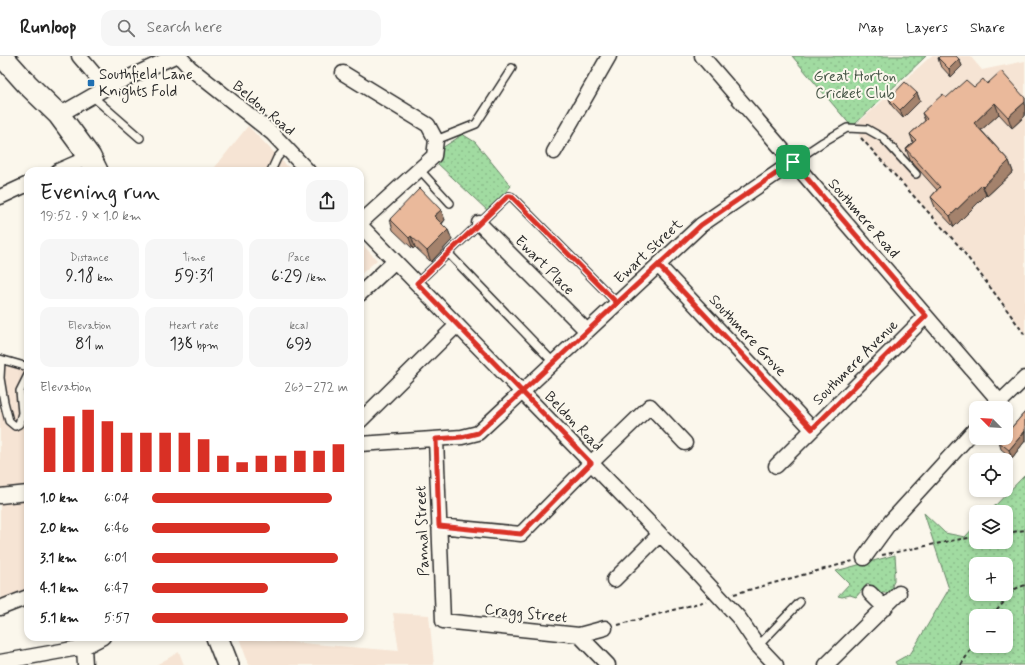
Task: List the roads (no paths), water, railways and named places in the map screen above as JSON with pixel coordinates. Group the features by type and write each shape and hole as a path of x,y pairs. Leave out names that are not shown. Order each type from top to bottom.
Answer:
{"main road":[{"path":"2,56 27,84 59,115 94,164"},
{"path":"219,641 228,665"}],"street":[{"path":"79,56 106,88"},
{"path":"59,115 106,88 175,56"},
{"name":"Beldon Road","path":"179,56 190,68 272,134 304,167"},
{"path":"554,152 609,56"},
{"name":"Southmere Road","path":"702,56 926,316 994,401"},
{"path":"343,73 428,126 436,140 434,156 364,220"},
{"name":"Ewart Street","path":"364,444 462,437 478,433 701,225 793,162"},
{"path":"79,167 94,164"},
{"path":"0,197 24,186"},
{"name":"Ewart Place","path":"479,223 587,331"},
{"name":"Beldon Road","path":"364,228 720,597 739,618 758,646 776,665"},
{"path":"364,290 395,261"},
{"name":"Southmere Grove","path":"658,265 812,429"},
{"name":"Southmere Avenue","path":"776,466 926,316"},
{"path":"364,417 457,325"},
{"name":"Southmere Road","path":"1001,401 1025,378"},
{"path":"439,526 521,534 650,406 685,443"},
{"path":"864,558 891,521 969,436"},
{"name":"Pannal Street","path":"436,439 443,621"},
{"path":"0,496 24,493"},
{"path":"614,580 660,534"},
{"path":"870,593 884,608"},
{"path":"826,665 899,593"},
{"path":"0,608 24,599"},
{"name":"Cragg Street","path":"443,621 579,635 605,628"},
{"path":"579,635 608,665"},
{"path":"0,662 84,647 95,641"},
{"path":"84,647 84,665"}],"lane":[{"path":"436,140 476,124 512,68"},
{"path":"92,96 140,138"},
{"name":"Ewart Street","path":"793,162 847,128 867,129 883,138 916,174"},
{"path":"273,167 277,158 286,148"},
{"path":"419,169 450,203"},
{"path":"417,283 508,196 511,196 617,303"},
{"path":"448,253 553,362"},
{"path":"24,366 1,360 0,378 9,421 15,426 19,424 24,415"},
{"path":"24,384 20,391 24,409"},
{"path":"758,646 800,602"}],"place":[{"name":"Southfield Lane Knights Fold","path":"91,83"}],"park label":[{"name":"Great Horton Cricket Club","path":"855,84"}]}
